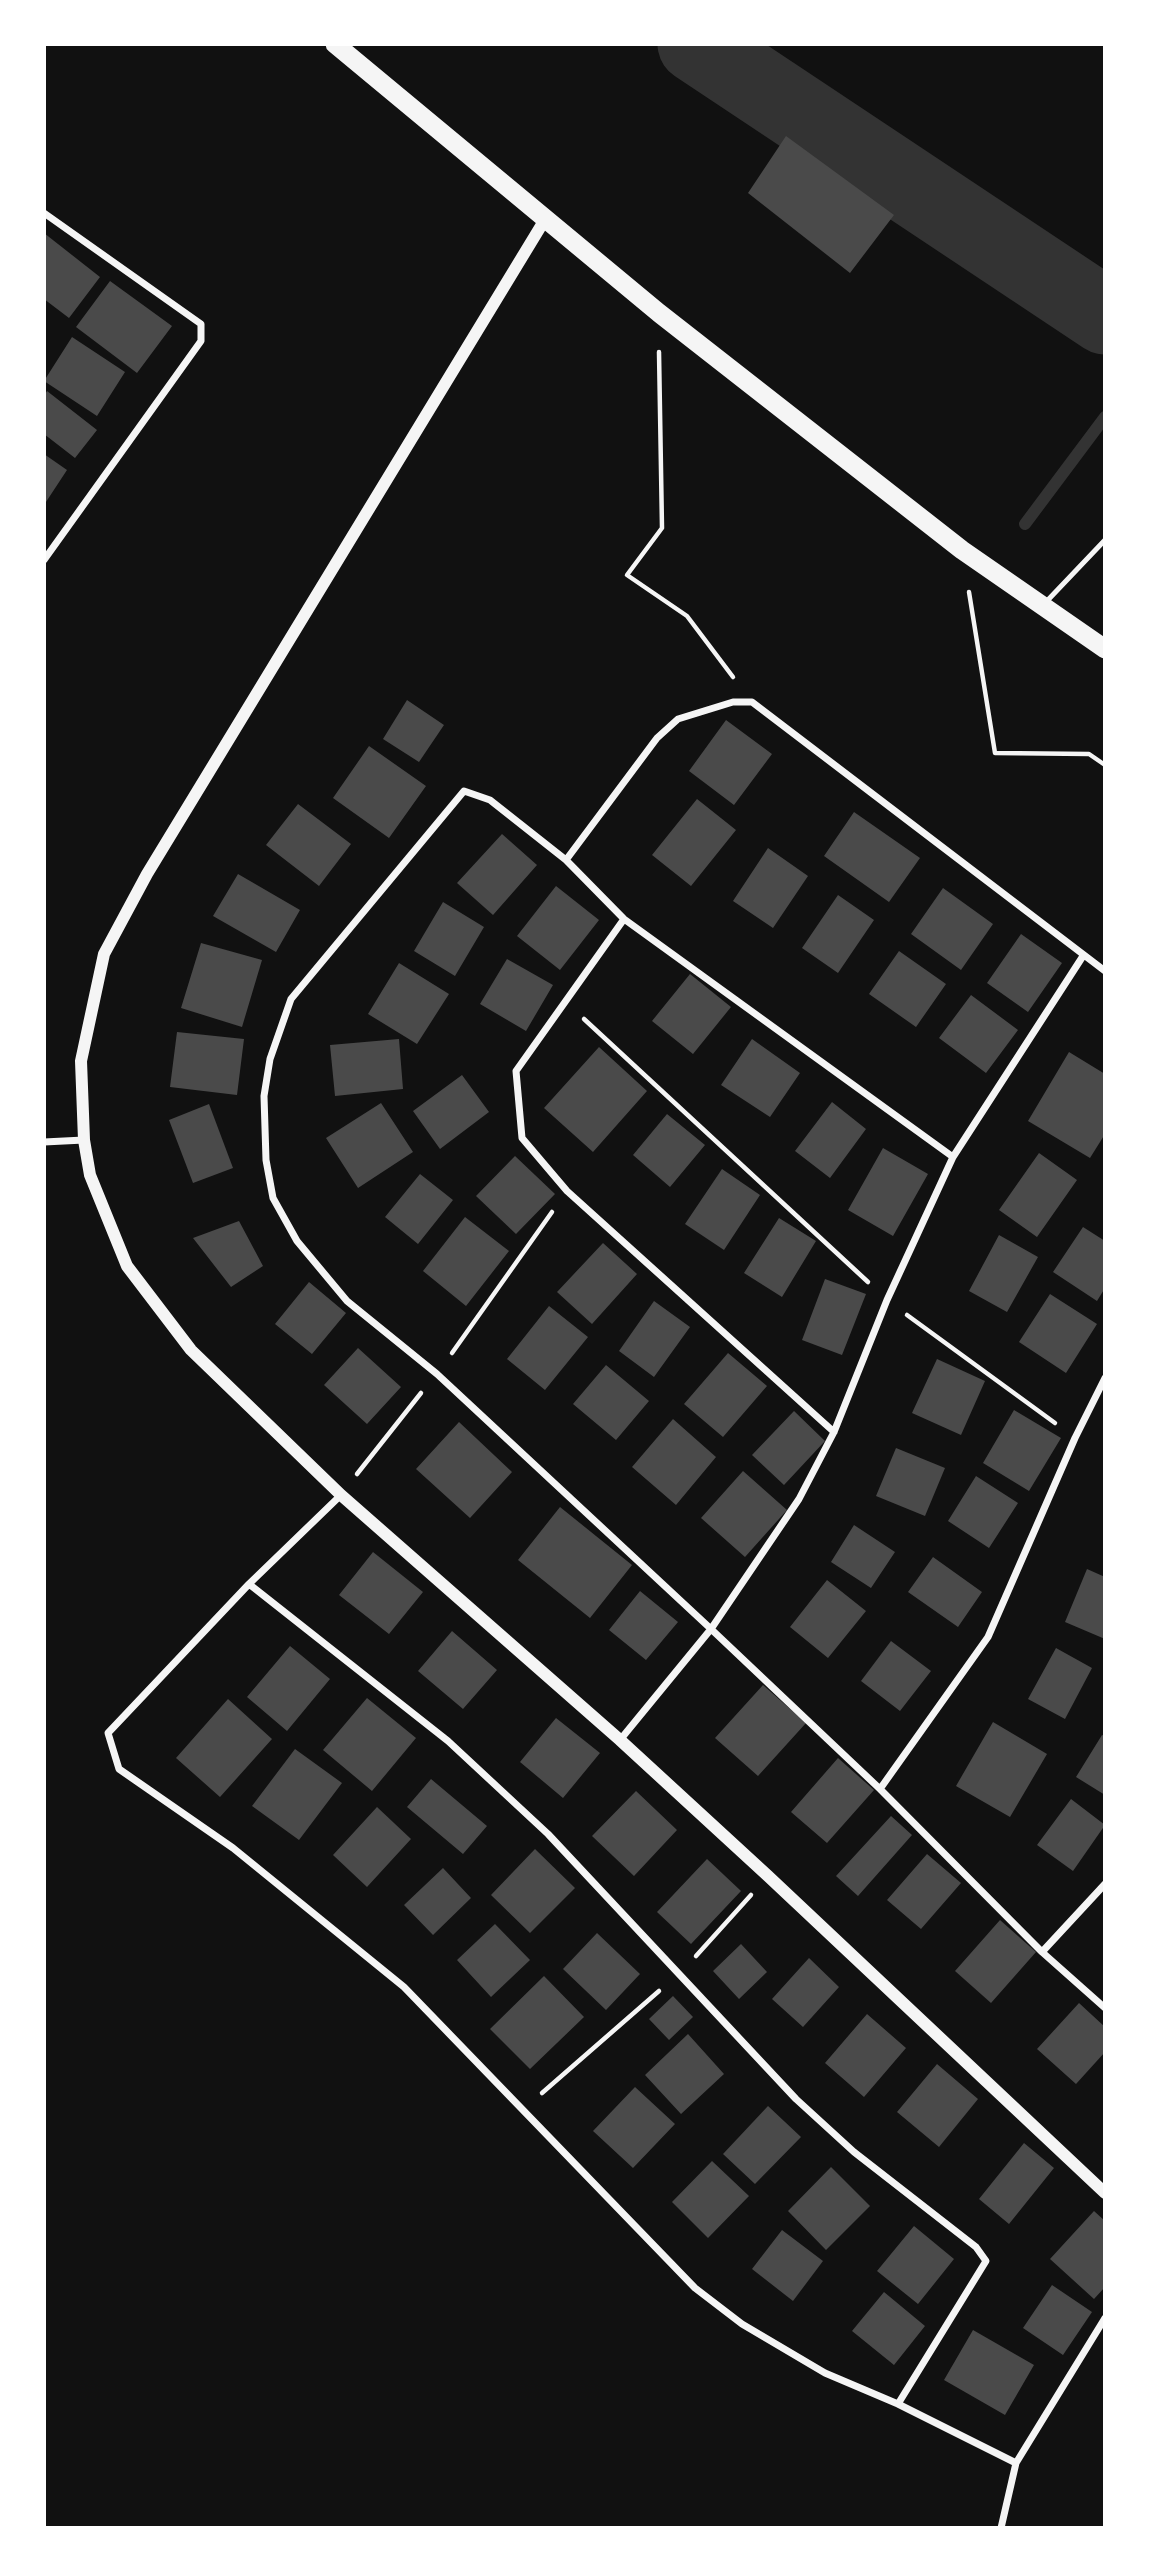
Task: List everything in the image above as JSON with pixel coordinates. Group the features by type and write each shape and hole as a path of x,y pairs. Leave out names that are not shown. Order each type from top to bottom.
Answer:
{"highway":[{"path":"335,44 544,221 659,313 962,550 1105,649"}],"street":[{"path":"44,213 201,324 201,341 44,560"},
{"path":"544,221 147,874 104,954 81,1061 85,1140 90,1175 127,1266 191,1350 341,1494 620,1740 768,1876 1105,2193"},
{"path":"566,860 657,737 678,719 733,702 752,702 1105,971"},
{"path":"953,1157 624,919 566,860 490,800 464,791 291,999 270,1059 264,1109 266,1160 273,1198 297,1241 347,1301 437,1374 711,1629 880,1789 1042,1952 1105,2008"},
{"path":"624,919 516,1071 522,1138 567,1191 834,1432"},
{"path":"620,1740 711,1629 799,1499 834,1432 887,1300 953,1157 1083,956"},
{"path":"44,1142 85,1140"},
{"path":"880,1789 988,1637 1075,1438 1105,1378"},
{"path":"341,1494 248,1584 108,1733 119,1769 233,1848 404,1987 695,2288 742,2324 825,2373 898,2404 1017,2463"},
{"path":"248,1584 448,1741 548,1834 796,2099 854,2152 976,2247 986,2262 898,2404"},
{"path":"1042,1952 1105,1884"},
{"path":"1001,2528 1017,2463 1105,2318"}],"lane":[{"path":"1041,607 1105,540"}],"path":[{"path":"659,313 663,528 628,575 687,616 752,702"},
{"path":"962,550 995,752 1089,754 1105,765"},
{"path":"565,1002 887,1300 1075,1438"},
{"path":"341,1494 437,1374 567,1191"},
{"path":"521,2111 680,1973 768,1876"}],"building":[{"path":"786,136 894,215 850,273 748,193"},
{"path":"44,233 100,277 69,318 44,299"},
{"path":"110,281 172,326 137,373 76,327"},
{"path":"72,337 125,372 97,416 44,381"},
{"path":"47,391 97,430 75,458 44,434 44,396"},
{"path":"44,454 67,470 44,505"},
{"path":"407,700 444,725 419,762 383,739"},
{"path":"726,720 772,754 734,805 689,771"},
{"path":"369,746 426,786 389,838 333,798"},
{"path":"697,799 736,830 691,886 652,855"},
{"path":"298,804 351,844 319,886 266,845"},
{"path":"854,812 920,858 889,902 824,856"},
{"path":"502,834 537,865 493,915 457,883"},
{"path":"768,848 808,876 773,928 733,901"},
{"path":"238,874 300,910 276,952 213,916"},
{"path":"556,886 599,920 560,970 517,936"},
{"path":"943,888 993,924 961,970 911,934"},
{"path":"838,895 874,920 838,973 802,948"},
{"path":"443,902 484,927 455,976 414,951"},
{"path":"1021,934 1062,963 1028,1012 987,983"},
{"path":"201,943 262,960 242,1027 181,1008"},
{"path":"899,951 946,984 916,1027 869,994"},
{"path":"507,959 553,985 526,1031 480,1004"},
{"path":"399,963 449,994 417,1044 368,1014"},
{"path":"690,974 731,1007 693,1054 652,1021"},
{"path":"971,995 1018,1030 986,1073 939,1038"},
{"path":"177,1032 244,1039 237,1095 170,1087"},
{"path":"399,1039 403,1089 335,1096 330,1045"},
{"path":"752,1039 800,1073 770,1117 721,1085"},
{"path":"599,1047 647,1091 593,1152 544,1108"},
{"path":"1069,1052 1105,1074 1105,1134 1090,1158 1028,1121"},
{"path":"462,1075 489,1112 440,1149 413,1111"},
{"path":"832,1102 866,1129 830,1178 795,1151"},
{"path":"381,1103 413,1152 358,1188 326,1138"},
{"path":"209,1104 233,1168 193,1183 169,1120"},
{"path":"667,1114 705,1145 670,1187 633,1155"},
{"path":"883,1148 928,1174 893,1236 848,1210"},
{"path":"1039,1153 1077,1180 1037,1237 999,1210"},
{"path":"515,1156 555,1194 516,1234 476,1196"},
{"path":"722,1169 760,1195 724,1250 685,1224"},
{"path":"420,1174 453,1200 418,1244 385,1217"},
{"path":"465,1217 509,1251 466,1306 423,1271"},
{"path":"779,1218 816,1241 782,1297 744,1273"},
{"path":"239,1221 263,1266 231,1287 193,1238"},
{"path":"1083,1227 1105,1241 1105,1288 1097,1301 1053,1272"},
{"path":"999,1235 1038,1257 1007,1312 969,1291"},
{"path":"603,1243 637,1274 592,1324 557,1292"},
{"path":"825,1279 866,1294 842,1355 802,1340"},
{"path":"309,1282 346,1313 312,1354 275,1324"},
{"path":"1050,1294 1097,1324 1066,1373 1019,1342"},
{"path":"654,1301 690,1327 654,1377 619,1351"},
{"path":"549,1306 588,1337 545,1390 507,1359"},
{"path":"358,1348 401,1387 367,1424 324,1385"},
{"path":"728,1353 767,1386 723,1437 684,1404"},
{"path":"937,1359 985,1381 961,1435 912,1413"},
{"path":"606,1365 649,1401 616,1440 573,1404"},
{"path":"1014,1410 1061,1438 1029,1491 983,1463"},
{"path":"794,1411 825,1441 784,1485 752,1455"},
{"path":"673,1419 716,1457 676,1505 632,1467"},
{"path":"459,1422 512,1472 470,1518 416,1469"},
{"path":"896,1448 945,1468 925,1516 876,1496"},
{"path":"743,1471 787,1510 745,1557 701,1518"},
{"path":"976,1476 1018,1503 989,1548 948,1521"},
{"path":"560,1507 632,1565 590,1618 518,1560"},
{"path":"854,1525 895,1552 871,1588 831,1562"},
{"path":"373,1552 423,1592 389,1634 339,1595"},
{"path":"933,1557 982,1592 958,1627 908,1592"},
{"path":"1087,1569 1105,1577 1105,1639 1065,1622"},
{"path":"827,1580 866,1611 828,1658 790,1627"},
{"path":"640,1591 678,1622 646,1660 609,1630"},
{"path":"452,1631 497,1670 463,1709 418,1671"},
{"path":"891,1641 931,1671 900,1711 861,1681"},
{"path":"290,1646 330,1679 287,1731 247,1697"},
{"path":"1056,1648 1092,1668 1065,1719 1028,1699"},
{"path":"763,1685 806,1723 758,1776 715,1738"},
{"path":"367,1698 416,1738 372,1791 323,1750"},
{"path":"228,1699 272,1739 220,1797 176,1758"},
{"path":"556,1718 600,1753 563,1798 520,1762"},
{"path":"993,1722 1047,1754 1010,1817 956,1786"},
{"path":"1102,1735 1105,1736 1105,1795 1076,1777"},
{"path":"295,1749 342,1783 299,1840 252,1806"},
{"path":"838,1758 874,1790 827,1843 791,1812"},
{"path":"431,1779 487,1826 463,1854 407,1807"},
{"path":"636,1791 677,1830 634,1876 592,1836"},
{"path":"1071,1799 1105,1825 1073,1871 1037,1845"},
{"path":"377,1807 411,1839 367,1887 333,1855"},
{"path":"891,1816 912,1835 858,1896 836,1876"},
{"path":"535,1849 575,1888 530,1933 491,1895"},
{"path":"927,1854 961,1883 921,1929 887,1900"},
{"path":"707,1859 741,1891 691,1944 657,1912"},
{"path":"443,1868 471,1898 433,1935 404,1905"},
{"path":"1000,1920 1036,1952 991,2003 955,1971"},
{"path":"495,1924 530,1960 491,1997 457,1960"},
{"path":"597,1933 640,1974 606,2010 563,1969"},
{"path":"741,1944 767,1972 739,1999 713,1971"},
{"path":"809,1958 839,1987 803,2027 772,1999"},
{"path":"544,1976 584,2017 530,2069 490,2029"},
{"path":"673,1996 693,2017 669,2040 649,2019"},
{"path":"1079,2003 1105,2027 1105,2052 1076,2084 1037,2049"},
{"path":"867,2014 906,2048 864,2097 825,2063"},
{"path":"688,2034 724,2074 681,2114 645,2075"},
{"path":"937,2064 978,2099 939,2147 897,2112"},
{"path":"635,2087 675,2124 633,2168 593,2131"},
{"path":"768,2106 801,2137 755,2184 723,2154"},
{"path":"1024,2143 1054,2168 1009,2224 979,2199"},
{"path":"712,2161 749,2196 708,2238 672,2202"},
{"path":"831,2167 870,2206 826,2250 788,2211"},
{"path":"1094,2211 1105,2221 1105,2287 1094,2299 1050,2259"},
{"path":"914,2226 954,2259 918,2304 877,2271"},
{"path":"782,2230 823,2261 793,2301 752,2269"},
{"path":"1052,2285 1092,2312 1063,2355 1023,2328"},
{"path":"884,2292 925,2326 894,2365 852,2331"},
{"path":"973,2330 1034,2365 1005,2415 944,2380"}],"waterway":[{"path":"696,44 1105,316"},
{"path":"1025,524 1105,417"}]}
